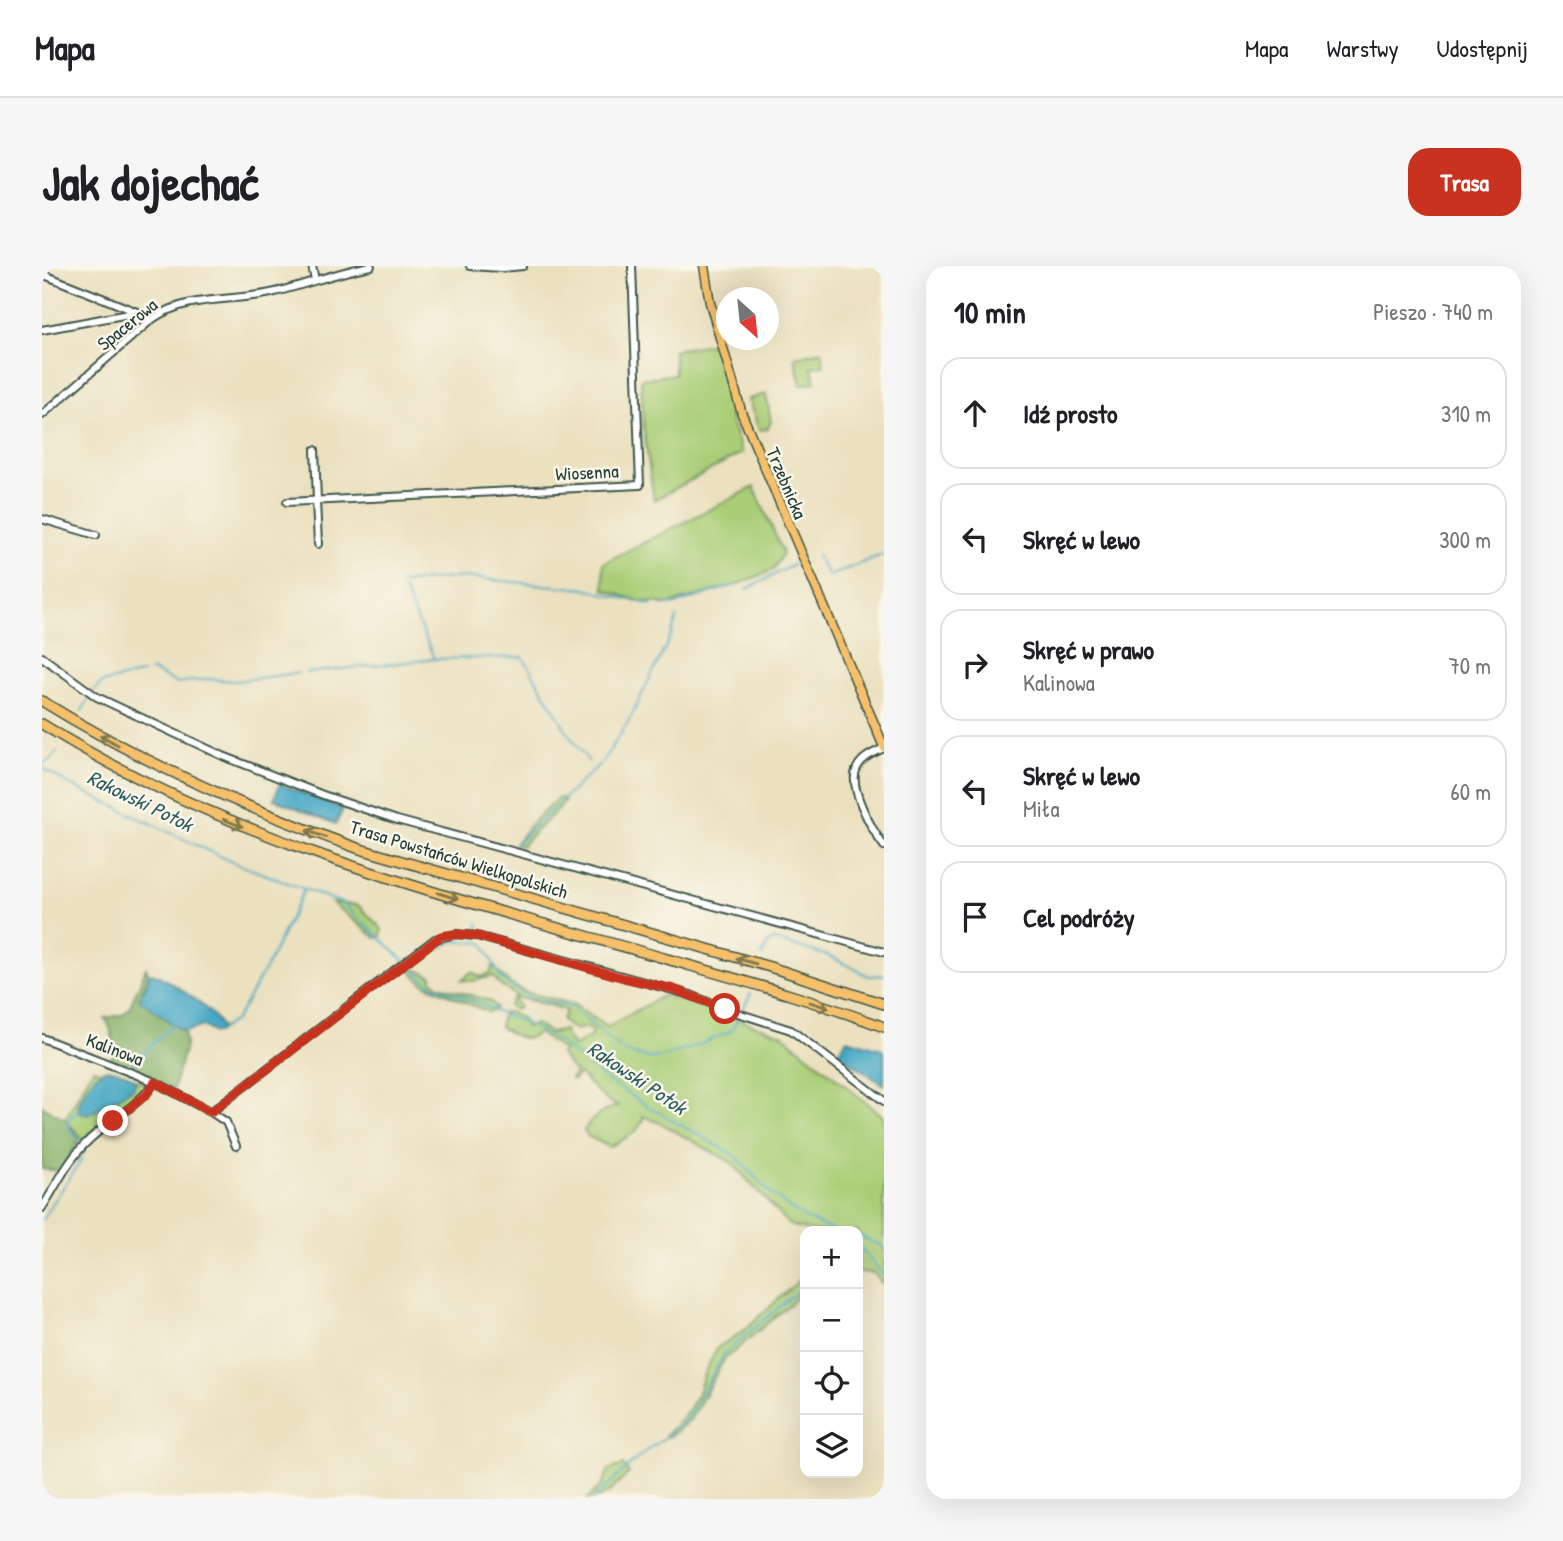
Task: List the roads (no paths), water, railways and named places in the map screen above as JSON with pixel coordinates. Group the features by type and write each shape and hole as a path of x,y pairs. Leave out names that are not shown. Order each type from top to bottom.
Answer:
{"highway":[{"name":"Trasa Powstańców Wielkopolskich","path":"42,701 112,742 171,772 293,825 373,853 769,967 884,1004"},
{"name":"Trasa Powstańców Wielkopolskich","path":"42,724 103,761 161,791 286,844 415,886 763,986 859,1017 884,1029"}],"main road":[{"name":"Trzebnicka","path":"704,266 713,316 741,414 884,748"}],"street":[{"path":"312,266 315,280"},
{"name":"Spacerowa","path":"42,415 168,309 181,304 268,294 371,266"},
{"path":"470,266 523,266"},
{"name":"Wiosenna","path":"287,502 640,485 632,266"},
{"path":"42,274 152,320"},
{"path":"42,330 136,313"},
{"path":"314,450 318,544"},
{"path":"42,519 96,535"},
{"path":"42,657 97,697 223,756 323,795 397,820 884,952"},
{"path":"884,748 863,760 856,768 854,779 862,806 884,846"},
{"path":"236,1146 226,1122 211,1112 435,939 456,934 477,936 624,978 673,989 791,1030 884,1101"},
{"name":"Kalinowa","path":"42,1038 155,1082 211,1112"},
{"path":"42,1208 82,1147 130,1110 155,1082"}],"water":[{"path":"280,784 343,809 336,824 274,799"},
{"path":"152,973 200,1004 221,1027 219,1032 214,1033 203,1026 184,1032 139,999 149,974"},
{"path":"847,1039 884,1051 884,1085 837,1053"},
{"path":"107,1069 133,1078 136,1081 133,1088 88,1115 78,1111 88,1086 97,1075"}],"waterway":[{"path":"817,556 829,576 884,554"},
{"path":"747,589 795,564"},
{"path":"400,583 464,577 585,589 652,605"},
{"path":"661,606 676,604 736,585"},
{"path":"403,588 434,658"},
{"path":"514,846 602,762 627,724 670,638 677,618"},
{"path":"306,673 434,659 523,657 568,733 589,762"},
{"path":"149,671 176,683 208,679 235,681 298,673"},
{"path":"94,691 102,683 143,673"},
{"path":"82,711 90,697"},
{"path":"42,764 51,759 57,751"},
{"name":"Rakowski Potok","path":"42,768 72,786 232,862 342,903 405,961"},
{"name":"Rakowski Potok","path":"220,1030 236,1019 244,1006 304,890"},
{"path":"478,923 479,933"},
{"path":"762,956 768,943 774,940 829,956 869,976 884,975"},
{"path":"412,967 432,952 454,941 483,943 505,982 531,998 571,1007 622,1050 651,1058 662,1057 730,1032 739,1018"},
{"name":"Rakowski Potok","path":"411,967 431,985 524,1022 561,1043 607,1080 644,1104 736,1156 768,1191 805,1218 823,1226"},
{"path":"743,1009 751,994"},
{"name":"Rakowski Potok","path":"130,1067 173,1024"},
{"name":"Rakowski Potok","path":"79,1110 68,1124 81,1142"},
{"name":"Rakowski Potok","path":"42,1220 80,1162 84,1149"},
{"path":"863,1237 884,1247"},
{"name":"Rakowski Potok","path":"863,1252 884,1276"},
{"path":"593,1499 688,1417 725,1353 800,1289"}]}
